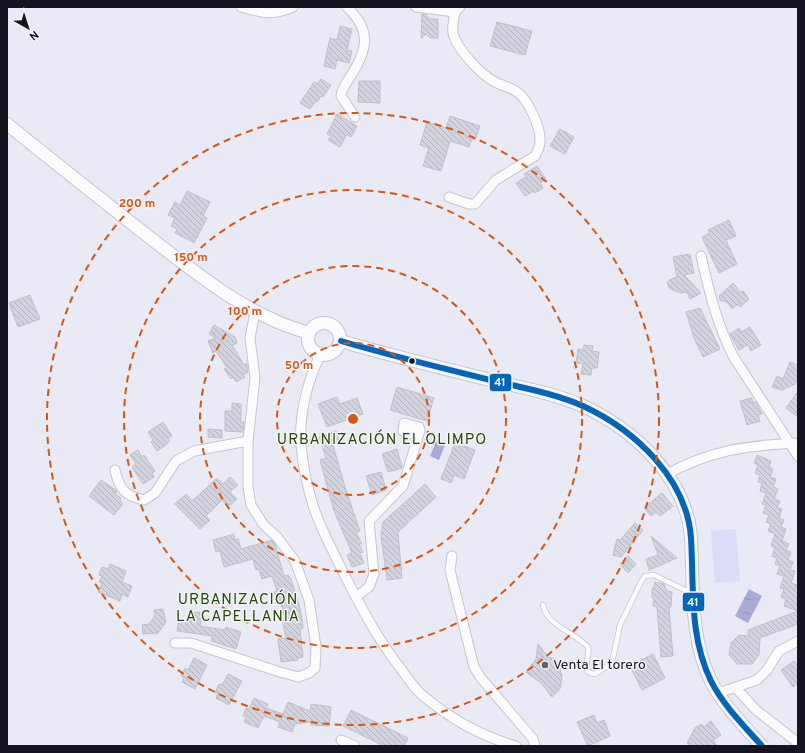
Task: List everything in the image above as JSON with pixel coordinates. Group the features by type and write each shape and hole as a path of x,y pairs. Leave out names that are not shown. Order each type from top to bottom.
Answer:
{"main road":[{"path":"7,124 232,299 289,328 309,333"},
{"path":"325,322 335,326 339,330 341,341 339,346 331,354 320,355 311,349 308,339 309,333 315,325 325,322"},
{"path":"341,341 540,392 582,406 607,419 648,452 667,474 683,499 689,518 693,618 698,646 711,681 718,693 762,746"}],"street":[{"path":"241,7 264,13 273,13 293,7"},
{"path":"347,7 362,25 365,34 362,54 357,66 342,90 341,96 355,117"},
{"path":"416,7 458,9 453,33 461,48 484,74 494,82 517,92 523,98 530,109 539,132 540,140 535,156 496,180 475,204 469,204 448,197"},
{"path":"701,256 715,313 725,340 734,356 794,443 798,456"},
{"path":"174,643 191,643 298,677 309,673 315,668 316,646 309,600 294,561 277,537 263,524 251,505 248,487 248,441 255,378 250,338 255,312"},
{"path":"320,355 311,376 302,421 301,445 305,472 313,507 356,597 386,650 420,693 461,724 489,737 516,746"},
{"path":"356,597 369,587 374,574 369,521 403,486 418,436"},
{"path":"115,470 117,481 123,490 132,497 144,500 156,493 176,461 194,451 248,441"},
{"path":"667,474 692,461 728,450 794,443"},
{"path":"452,556 450,570 474,667 481,678 533,739 535,746"},
{"path":"718,693 757,680 767,670 779,650 798,641"},
{"path":"736,688 755,709 798,743"},
{"path":"340,743 355,746"}],"lane":[{"path":"543,604 544,612 551,620 588,647 590,653 585,664 586,670 595,674 609,665 613,658 620,625 645,576 654,575 693,593"}],"shaded area":[{"path":"736,529 740,581 715,583 711,531"}],"water":[{"path":"437,440 446,443 439,460 430,456"},
{"path":"749,589 762,596 748,623 735,616"}],"building":[{"path":"422,14 426,14 429,19 438,19 438,38 430,38 426,34 421,38"},
{"path":"497,22 532,31 525,55 490,46"},
{"path":"340,26 352,29 347,50 352,51 349,63 337,60 335,69 324,66 330,38 337,40"},
{"path":"321,79 331,85 323,97 321,96 310,109 300,103 314,82 317,84"},
{"path":"359,81 380,81 380,103 358,102"},
{"path":"337,114 357,126 351,137 347,134 340,147 328,140 331,136 327,134"},
{"path":"450,116 480,126 475,140 472,139 469,147 450,141 441,171 423,166 429,148 420,145 427,122 446,128"},
{"path":"560,129 574,137 565,154 550,146"},
{"path":"537,166 546,179 540,183 543,188 535,193 534,191 525,196 516,183 526,177 524,174"},
{"path":"187,191 210,202 203,216 207,218 194,243 175,233 177,229 171,226 175,218 168,215 175,202 180,205"},
{"path":"729,220 736,236 726,240 737,264 719,273 702,237 710,233 708,230"},
{"path":"690,254 694,273 684,275 701,293 690,299 687,292 681,293 670,289 667,283 669,280 677,277 673,257"},
{"path":"733,283 740,292 743,291 749,299 740,307 738,304 732,309 727,302 720,300 719,296"},
{"path":"30,295 40,319 18,327 9,303"},
{"path":"700,308 720,349 703,357 694,338 686,312"},
{"path":"214,325 235,337 237,343 232,345 244,365 246,363 247,365 248,372 243,375 245,377 236,382 233,377 231,379 224,369 227,368 216,351 213,353 208,341 216,338 209,334"},
{"path":"750,327 761,345 751,351 748,345 739,350 730,334 739,328 741,332"},
{"path":"584,345 593,346 592,351 599,352 597,368 592,368 591,375 581,374 583,364 576,363 578,349 583,350"},
{"path":"790,362 798,365 798,377 795,384 782,390 772,387 777,376 783,379"},
{"path":"397,387 434,398 427,421 390,410"},
{"path":"798,391 798,417 786,408"},
{"path":"337,397 340,404 357,398 363,414 327,427 318,404"},
{"path":"752,398 753,403 756,402 762,414 758,415 760,421 747,425 740,401"},
{"path":"232,403 241,404 241,422 244,422 243,432 225,431 225,411 232,411"},
{"path":"163,422 172,436 168,438 170,441 166,445 157,451 151,442 153,440 148,432"},
{"path":"208,429 222,430 222,438 208,437"},
{"path":"336,431 340,443 333,445 360,531 356,532 362,544 359,544 363,552 360,553 364,563 352,567 347,555 352,553 334,511 320,460 326,458 319,437"},
{"path":"455,443 475,450 464,479 454,475 451,483 441,479"},
{"path":"397,449 402,468 388,472 382,454"},
{"path":"138,450 142,457 144,455 155,471 152,473 154,477 143,484 132,467 136,464 130,455"},
{"path":"757,455 771,461 769,467 773,469 770,477 776,479 773,487 778,489 774,499 780,501 777,508 782,509 779,518 784,520 781,527 786,529 782,541 789,544 786,550 791,552 788,560 793,562 790,570 795,571 791,583 797,585 795,591 798,593 798,611 784,606 786,599 781,597 784,589 780,588 784,576 777,574 780,566 775,564 777,558 772,556 775,548 771,546 775,534 768,531 771,524 766,522 769,515 763,513 766,505 762,504 766,493 760,491 762,483 758,482 760,475 755,473 758,465 754,463"},
{"path":"381,472 386,490 372,495 366,476"},
{"path":"230,477 238,485 230,492 237,499 228,507 222,500 206,516 210,520 200,529 175,504 186,494 192,501 217,478 223,484"},
{"path":"101,480 117,491 115,494 121,498 120,501 123,504 114,515 89,496"},
{"path":"425,484 436,497 398,532 402,578 387,580 381,536 383,522"},
{"path":"662,493 673,506 660,516 656,512 651,516 644,508"},
{"path":"635,523 643,530 621,557 613,555 617,539 620,540"},
{"path":"234,534 235,540 238,539 241,549 272,540 275,544 284,576 288,575 291,579 300,608 303,628 300,629 303,657 298,658 298,660 281,662 278,639 286,638 282,620 285,620 280,599 277,600 274,592 277,591 272,576 262,579 259,569 256,570 253,559 224,567 220,551 216,552 213,540"},
{"path":"651,536 677,558 649,570 646,559 658,555"},
{"path":"628,556 636,564 628,573 620,564"},
{"path":"110,564 126,571 122,582 132,586 128,597 122,594 120,601 98,592 102,583 99,582 102,576 99,575 102,567 108,569"},
{"path":"655,582 665,584 665,589 672,592 671,607 669,607 673,656 661,657 657,607 653,606 654,598 652,598 652,588 654,588"},
{"path":"163,609 166,622 158,633 143,634 142,625 149,624 155,616 154,610"},
{"path":"798,611 798,624 760,638 759,655 752,664 737,664 729,655 731,643 739,635 749,636 748,630"},
{"path":"193,612 202,613 200,626 225,630 226,627 241,632 236,649 211,641 213,636 177,631 179,619 192,621"},
{"name":"Venta El torero","path":"538,644 548,657 556,659 562,676 560,689 552,697 541,683 526,672 536,659"},
{"path":"653,654 665,678 642,690 630,666"},
{"path":"194,658 207,665 195,689 182,682 184,677 181,676 185,668 188,670"},
{"path":"794,661 798,667 798,683 793,687 781,670"},
{"path":"228,674 242,681 229,705 216,698 218,693 215,692 219,684 222,685"},
{"path":"254,698 268,704 266,708 283,714 288,702 310,711 311,704 331,707 329,726 311,725 311,722 295,724 292,732 278,727 280,722 264,716 258,728 244,722 246,717 243,716 246,708 249,709"},
{"path":"351,710 408,738 404,746 384,746 343,726"},
{"path":"594,715 597,723 604,720 610,736 588,746 577,722"},
{"path":"711,721 721,735 713,740 717,746 692,746 687,743 695,728 701,724 704,727"}],"transit line":[{"name":"41","path":"341,341 398,357 562,398 583,406 602,416 621,428 639,443 655,459 669,477 680,496 687,516 691,538 696,629 704,664 716,690 734,715 762,746"}],"place":[{"name":"Venta El torero","path":"545,665"}],"district":[{"name":"URBANIZACIÓN EL OLIMPO","path":"382,440"},
{"name":"URBANIZACIÓN LA CAPELLANIA","path":"238,608"}]}
